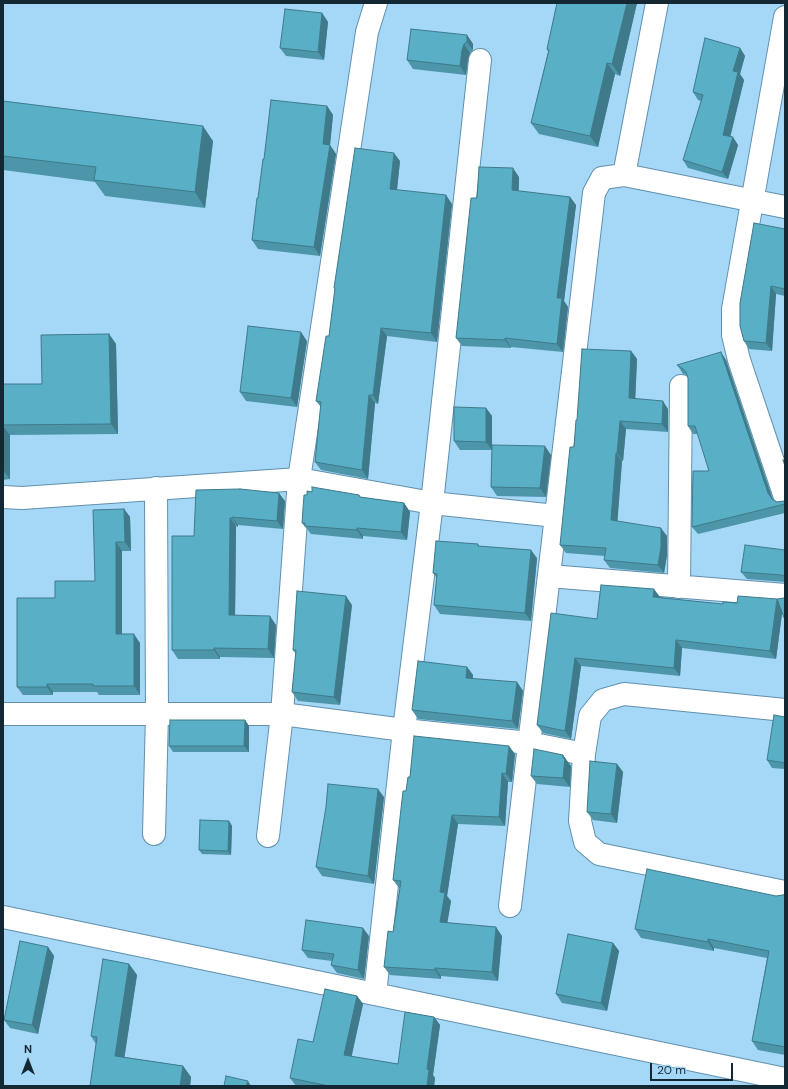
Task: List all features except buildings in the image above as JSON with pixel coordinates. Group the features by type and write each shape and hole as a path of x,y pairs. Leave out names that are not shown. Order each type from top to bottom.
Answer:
{"street":[{"path":"268,836 282,714 299,479 367,32 376,3"},
{"path":"624,175 657,3"},
{"path":"785,17 733,309 733,335 739,360 785,497"},
{"path":"375,994 404,730 432,502 480,60"},
{"path":"510,906 594,193 602,178 624,175 785,207"},
{"path":"679,587 681,386"},
{"path":"3,497 22,498 299,479 432,502 556,516"},
{"path":"154,834 157,714 156,488"},
{"path":"549,576 785,595"},
{"path":"785,710 624,694 603,700 590,716 584,754 580,821 585,842 600,854 785,892"},
{"path":"3,714 282,714 404,730 529,743 584,754"},
{"path":"3,917 785,1079"}]}
